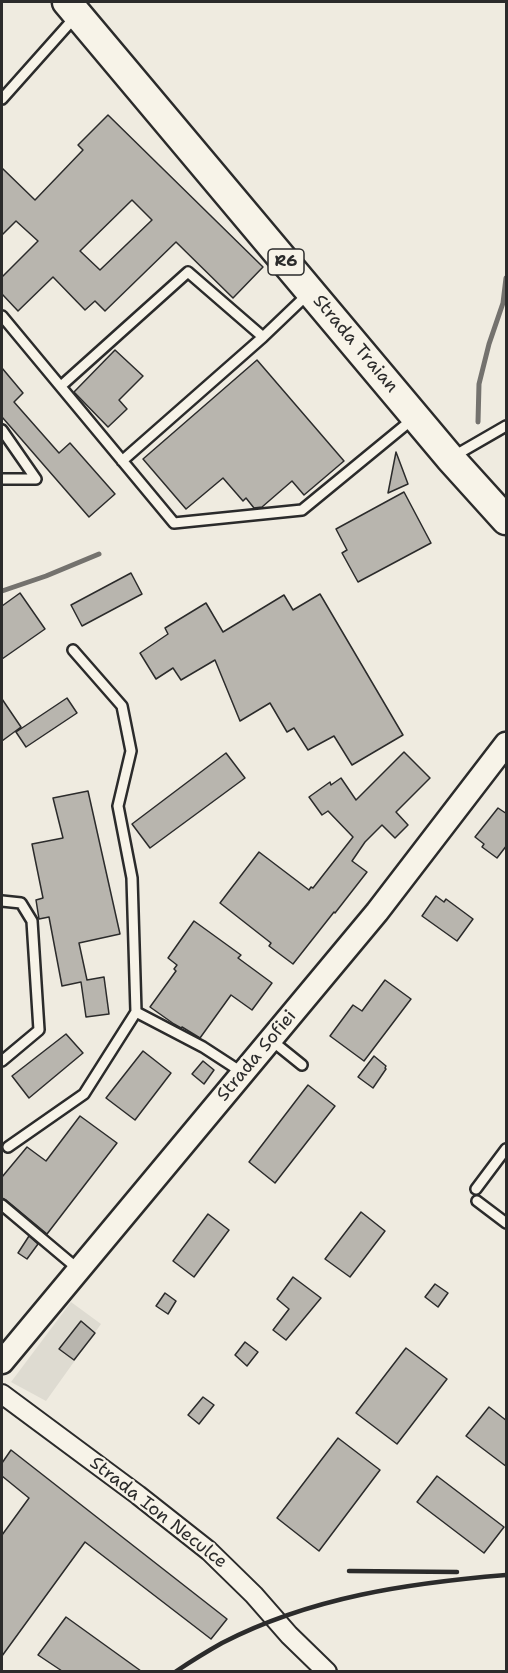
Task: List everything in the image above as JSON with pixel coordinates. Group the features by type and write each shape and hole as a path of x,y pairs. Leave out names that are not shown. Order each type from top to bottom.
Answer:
{"highway":[{"name":"Strada Trаian","path":"72,8 415,417 507,520"}],"street":[{"name":"Strada Sofiei","path":"2,1362 377,912 507,744"},
{"name":"Strada Ion Neculce","path":"2,1394 209,1551 254,1595 289,1635 327,1671"}],"lane":[{"path":"2,99 6,87 72,8"},
{"path":"61,386 188,272 263,337"},
{"path":"122,461 263,337 311,291"},
{"path":"2,315 174,523 302,510 415,417"},
{"path":"450,458 507,426"},
{"path":"2,430 36,478 2,478"},
{"path":"8,1147 84,1094 136,1012 132,878 118,806 131,751 122,706 73,650"},
{"path":"2,901 21,903 32,921 39,1030 2,1061"},
{"path":"136,1012 204,1047 243,1073"},
{"path":"271,1040 302,1065"},
{"path":"476,1189 507,1149"},
{"path":"477,1201 507,1223"},
{"path":"2,1205 79,1270"}],"shaded area":[{"path":"71,1302 101,1324 46,1401 11,1382"}],"building":[{"path":"108,115 263,267 233,298 176,242 105,311 95,301 85,310 53,277 18,311 2,294 2,277 38,241 16,221 2,235 2,168 35,200 83,150 78,145","holes":["132,200 152,220 100,270 80,251"]},
{"path":"115,350 143,376 119,400 127,409 108,427 74,392"},
{"path":"257,360 344,461 304,495 292,481 262,507 254,508 246,498 243,501 223,478 186,509 143,459"},
{"path":"2,368 23,393 14,402 59,453 70,443 115,494 89,517 2,417"},
{"path":"396,452 408,484 388,493"},
{"path":"404,492 431,543 358,582 342,553 347,550 336,529"},
{"path":"131,573 142,594 82,626 71,605"},
{"path":"20,593 45,629 2,659 2,606"},
{"path":"320,594 403,735 352,765 334,736 308,750 294,728 287,732 270,703 240,721 215,660 181,680 173,668 156,679 140,653 168,634 165,628 206,603 223,632 284,595 293,610"},
{"path":"67,698 77,713 26,747 16,732"},
{"path":"2,699 21,727 2,741"},
{"path":"404,752 430,778 396,812 408,825 395,838 382,825 365,842 352,861 367,872 293,964 269,946 271,943 220,903 259,852 309,890 313,888 353,837 328,811 322,815 309,797 330,782 331,785 341,778 356,800"},
{"path":"226,753 245,778 150,848 132,824"},
{"path":"88,791 120,934 79,943 87,980 104,977 109,1014 86,1017 81,982 62,986 49,917 39,919 36,900 43,898 32,844 63,838 53,798"},
{"path":"498,808 507,814 507,845 497,858 482,847 484,844 475,837"},
{"path":"436,896 444,902 446,899 473,919 457,941 422,916"},
{"path":"194,921 241,955 238,958 272,983 252,1010 231,995 200,1038 174,1024 150,1007 176,971 174,969 177,965 168,958"},
{"path":"385,980 411,999 364,1061 330,1036 353,1005 362,1011"},
{"path":"66,1034 83,1053 29,1098 12,1076"},
{"path":"143,1051 171,1073 135,1120 106,1098"},
{"path":"374,1056 386,1066 386,1069 373,1088 358,1077"},
{"path":"203,1061 214,1070 204,1084 192,1074"},
{"path":"308,1085 335,1106 275,1183 249,1162"},
{"path":"80,1116 117,1143 47,1234 2,1198 2,1177 27,1147 46,1161"},
{"path":"361,1212 385,1231 350,1277 325,1259"},
{"path":"208,1214 229,1230 194,1277 173,1261"},
{"path":"29,1236 38,1244 27,1259 18,1253"},
{"path":"293,1277 321,1298 286,1340 273,1330 289,1309 277,1299"},
{"path":"435,1284 448,1293 438,1307 425,1297"},
{"path":"165,1293 176,1301 168,1314 156,1306"},
{"path":"81,1321 95,1333 74,1360 59,1349"},
{"path":"245,1342 258,1352 247,1366 235,1355"},
{"path":"406,1348 447,1379 397,1444 356,1413"},
{"path":"203,1397 214,1405 199,1424 188,1415"},
{"path":"489,1407 507,1421 507,1467 466,1436"},
{"path":"338,1438 380,1470 319,1551 277,1518"},
{"path":"11,1450 227,1619 211,1639 85,1542 2,1656 2,1535 29,1498 2,1476 2,1463"},
{"path":"437,1476 504,1527 484,1553 417,1502"},
{"path":"66,1617 141,1671 62,1671 38,1655"}],"waterway":[{"path":"478,422 479,384 503,303 506,278"},
{"path":"2,591 99,554"}],"railway":[{"path":"349,1571 457,1572"},
{"path":"175,1672 222,1643 256,1627 325,1603 397,1588 506,1575"}]}
